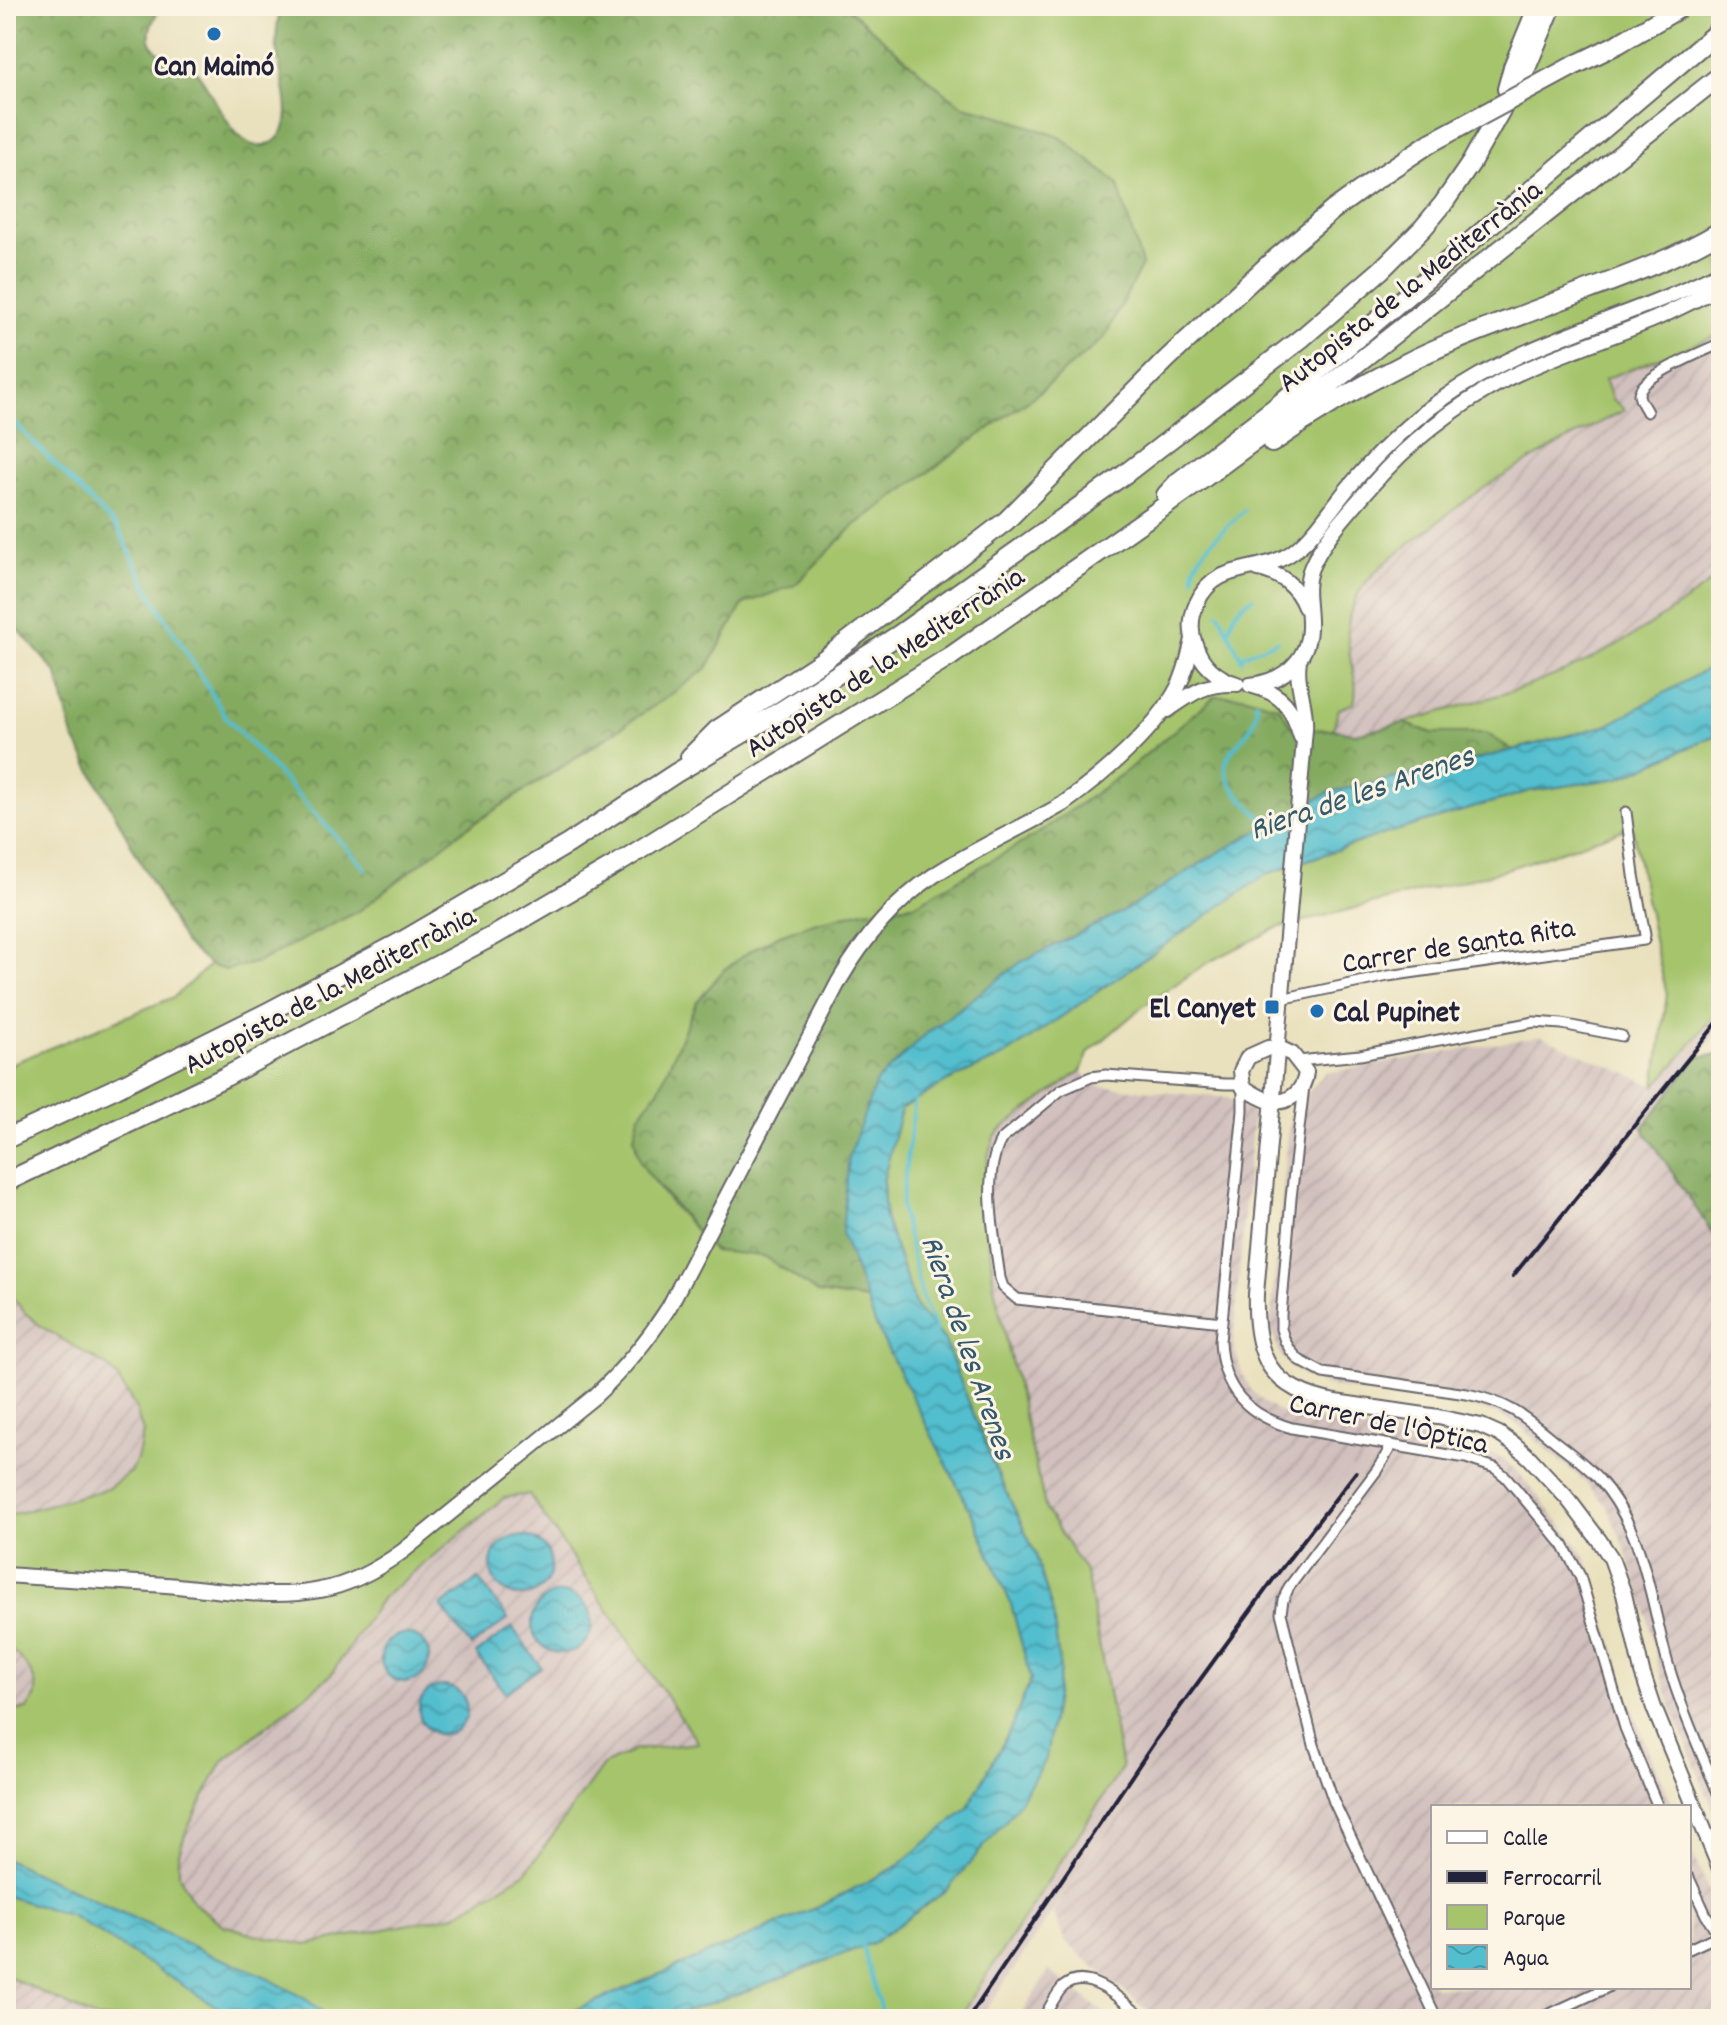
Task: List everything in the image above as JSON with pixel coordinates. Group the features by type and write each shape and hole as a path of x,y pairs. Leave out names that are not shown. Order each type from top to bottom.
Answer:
{"highway":[{"path":"1502,108 1513,67 1538,6"},
{"name":"Autopista de la Mediterrània","path":"6,1139 169,1062 399,943 568,844 900,634 1125,474 1303,337 1381,270 1423,228 1471,163 1524,73 1552,6"},
{"path":"676,773 717,730 822,661 1006,521 1167,359 1268,265 1333,210 1430,143 1618,44 1683,6"},
{"path":"1138,523 1178,482 1277,406 1721,29"},
{"name":"Autopista de la Mediterrània","path":"6,1182 172,1103 482,942 604,872 951,656 1161,509 1350,369 1721,75"},
{"path":"1161,509 1194,500 1290,430 1405,363 1665,261 1721,231"}],"main road":[{"path":"1303,750 1291,709 1271,693 1223,679 1209,668 1197,650 1192,623 1195,608 1207,587 1227,573 1280,560 1297,549 1392,441 1423,413 1473,378 1532,349 1721,272"},
{"path":"1721,287 1652,320 1513,376 1468,401 1422,435 1380,477 1321,550 1308,579 1308,639 1299,660 1298,683 1306,720 1277,1047 1280,1100 1255,1311 1261,1348 1270,1367 1296,1391 1319,1399 1481,1426 1515,1445 1550,1479 1611,1558 1624,1594 1642,1672 1654,1708 1721,1871"},
{"path":"1652,320 1721,298"},
{"path":"1250,568 1275,573 1291,584 1302,600 1309,619"},
{"path":"1161,715 1179,685 1193,639"},
{"path":"6,1575 292,1594 348,1582 403,1551 595,1396 615,1378 653,1332 669,1307 839,981 881,921 932,877 1081,791 1161,715 1189,695 1217,685 1269,682 1281,677 1299,660"},
{"path":"1277,1047 1292,1054 1303,1073 1299,1093 1280,1100 1257,1096 1243,1086 1241,1071 1248,1057 1277,1047"}],"street":[{"path":"1647,412 1639,396 1640,389 1647,381 1721,343"},
{"name":"Carrer de Santa Rita","path":"1281,999 1388,976 1644,940 1626,812"},
{"path":"1622,1036 1562,1024 1534,1022 1326,1059 1303,1073 1281,1329 1285,1341 1299,1360 1323,1373 1467,1394 1506,1405 1597,1477 1615,1499 1639,1550 1683,1709 1721,1800"},
{"path":"1222,1322 1017,1299 1003,1287 1000,1278 991,1193 994,1158 1001,1140 1061,1090 1083,1079 1106,1075 1243,1086"},
{"name":"Carrer de l'Òptica","path":"1243,1086 1221,1350 1224,1371 1238,1396 1259,1415 1276,1423 1466,1458 1495,1468 1516,1488 1563,1545 1580,1576 1625,1728 1657,1805"},
{"path":"1243,1111 1257,1096"},
{"path":"1280,1100 1297,1114 1298,1131"},
{"path":"1392,1445 1377,1470 1289,1587 1281,1613 1314,1745 1334,1802 1437,2019"},
{"path":"1691,1882 1720,1937 1691,1948"},
{"path":"1043,2019 1059,1992 1070,1982 1084,1980 1102,1986 1144,2019"},
{"path":"1539,2019 1604,1989"}],"shaded area":[{"path":"1721,334 1721,574 1677,609 1628,639 1540,681 1404,723 1355,734 1333,729 1339,709 1354,703 1357,689 1349,651 1350,616 1354,601 1371,576 1460,504 1506,474 1624,411 1612,399 1605,379"},
{"path":"1721,1006 1721,1030 1520,1282 1501,1271 1681,1057"},
{"path":"1541,1036 1655,1086 1501,1271 1520,1282 1643,1128 1721,1246 1721,1828 1672,1709 1660,1674 1645,1608 1623,1543 1606,1505 1585,1482 1517,1424 1500,1415 1481,1409 1332,1387 1309,1379 1293,1369 1281,1355 1270,1328 1290,1115 1325,1073"},
{"path":"1081,1071 1097,1086 1228,1098 1253,1114 1233,1345 1243,1376 1252,1391 1281,1413 1299,1418 1476,1447 1498,1455 1517,1471 1586,1558 1627,1694 1672,1805 1431,1805 1431,1989 1691,1989 1691,1850 1721,1913 1721,2019 1157,2019 1065,1942 1053,1912 1203,1688 1362,1478 1346,1465 1122,1768 1086,1573 1046,1510 994,1287 984,1195 993,1137"},
{"path":"6,1289 25,1313 108,1367 135,1407 143,1432 137,1460 130,1472 107,1489 6,1516"},
{"path":"1347,1464 1362,1478 1203,1688 980,2019 958,2019 1122,1768"},
{"path":"529,1494 699,1744 635,1750 603,1765 526,1872 455,1915 306,1945 223,1925 194,1903 178,1875 179,1853 187,1829 223,1761 330,1676 381,1599 505,1498"},
{"path":"6,1647 14,1651 37,1685 35,1698 27,1709 6,1710"},
{"path":"1049,1971 1112,2019 1018,2019"},
{"path":"6,1975 97,2019 6,2019"}],"green space":[{"path":"6,6 161,6 150,31 153,46 162,54 195,70 237,134 248,143 260,146 273,142 286,123 286,98 276,43 281,6 845,6 963,106 1060,137 1117,183 1142,265 1104,338 1042,390 855,525 795,585 743,604 707,668 462,831 359,911 258,962 226,970 210,965 185,944 73,737 57,674 6,615"},
{"path":"845,6 1721,6 1721,334 1605,379 1612,399 1625,410 1484,488 1400,551 1366,582 1354,602 1349,619 1348,643 1356,689 1354,703 1339,709 1333,729 1295,731 1125,772 1036,835 914,905 850,914 780,935 751,950 723,971 696,1003 659,1089 637,1127 635,1139 638,1153 666,1198 713,1250 764,1256 818,1293 867,1300 876,1326 976,1522 1011,1604 1031,1678 1012,1726 967,1809 898,1866 825,1904 554,2019 332,2019 257,1974 6,1859 6,1710 27,1709 36,1690 28,1668 6,1647 6,1516 107,1489 130,1472 137,1460 143,1432 135,1407 108,1367 42,1327 25,1313 6,1289 6,1066 174,997 210,965 226,970 258,962 359,911 462,831 587,751 707,668 743,604 795,584 855,525 1042,390 1104,338 1142,265 1117,183 1059,137 963,106","holes":["529,1494 698,1743 635,1750 603,1765 526,1872 455,1915 306,1945 223,1925 194,1903 179,1875 179,1853 187,1829 223,1761 330,1676 381,1599 504,1498"]},
{"path":"1721,574 1721,661 1608,725 1512,750 1486,733 1432,733 1404,723 1507,693 1590,660 1679,606"},
{"path":"1215,696 1243,696 1279,707 1295,731 1333,729 1355,734 1404,723 1432,733 1486,733 1512,750 1448,767 1221,851 1126,910 1021,962 926,1034 876,1082 842,1233 867,1300 818,1293 764,1256 713,1251 647,1172 640,1161 634,1137 639,1116 659,1089 696,1003 723,971 751,950 813,923 864,911 914,905 1036,835 1125,772"},
{"path":"1721,733 1721,1006 1655,1086 1667,994 1632,827 1501,871 1277,928 1207,963 1141,1008 1089,1052 1081,1071 994,1137 984,1195 994,1287 1046,1510 1086,1573 1122,1768 958,2019 663,2019 874,1942 947,1890 1046,1758 1036,1555 994,1466 944,1339 916,1307 885,1218 883,1181 901,1109 948,1081 1006,1055 1267,874 1374,837 1530,791 1620,778"},
{"path":"1721,1054 1721,1246 1643,1128 1697,1057"},
{"path":"6,1896 72,1916 237,2019 97,2019 6,1975"}],"water":[{"path":"1721,661 1721,733 1620,778 1530,791 1374,837 1267,874 1006,1055 948,1081 901,1109 883,1181 885,1218 916,1307 944,1339 994,1466 1036,1555 1053,1613 1060,1671 1046,1758 1014,1811 947,1890 874,1942 663,2019 554,2019 825,1904 898,1866 967,1809 1012,1726 1031,1679 1011,1604 976,1522 876,1326 842,1233 849,1156 876,1082 926,1034 1021,962 1126,910 1221,851 1330,792 1448,767 1608,725"},
{"path":"521,1536 533,1538 542,1545 549,1554 549,1578 542,1587 533,1594 521,1596 509,1594 500,1587 493,1578 491,1566 493,1554 500,1545 509,1538"},
{"path":"479,1579 508,1619 471,1646 441,1606"},
{"path":"562,1593 583,1602 592,1623 583,1644 562,1653 541,1644 532,1623 541,1602"},
{"path":"512,1627 541,1667 505,1693 476,1654"},
{"path":"405,1634 422,1641 429,1658 422,1675 405,1682 388,1675 381,1658 388,1641"},
{"path":"443,1686 460,1693 467,1710 460,1727 443,1734 426,1727 419,1710 426,1693"},
{"path":"6,1859 208,1954 264,1976 307,2000 332,2019 237,2019 72,1916 6,1896"}],"waterway":[{"path":"6,414 118,529 152,596 226,717 366,869"},
{"path":"1194,578 1194,570 1204,551 1244,510"},
{"path":"1229,630 1237,611 1253,598"},
{"path":"1219,613 1242,660"},
{"path":"1241,658 1277,641"},
{"path":"1256,702 1256,715 1251,727 1230,753 1226,773 1236,792 1272,827"},
{"name":"Riera de les Arenes","path":"915,1098 901,1207 922,1297 936,1331"},
{"path":"862,1944 880,2007 880,2019"}],"railway":[{"path":"1513,1276 1721,1018"},
{"path":"968,2019 1156,1740 1356,1472"}],"place":[{"name":"Can Maimó","path":"214,34"},
{"name":"El Canyet","path":"1272,1007"},
{"name":"Cal Pupinet","path":"1317,1011"}]}
